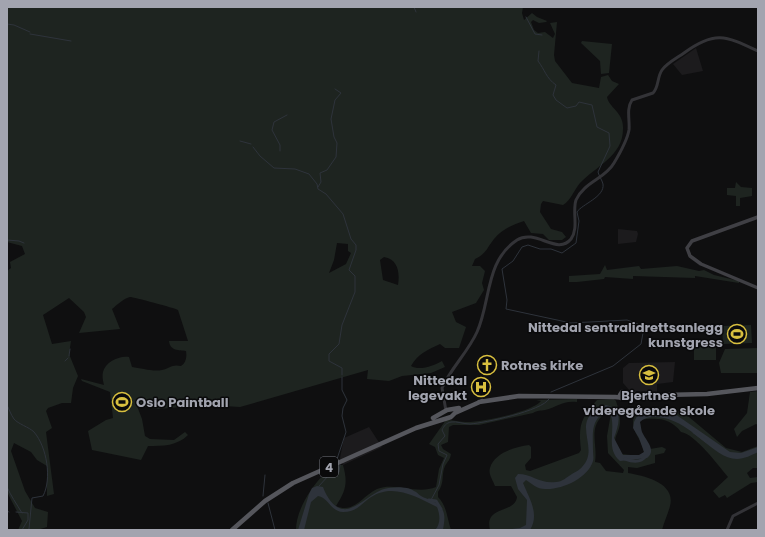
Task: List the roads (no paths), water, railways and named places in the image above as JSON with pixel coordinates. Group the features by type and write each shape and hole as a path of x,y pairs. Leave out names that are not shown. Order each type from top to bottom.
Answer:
{"highway":[{"name":"4","path":"232,530 265,501 288,486 449,412 482,401 514,396 711,394 758,388"}],"main road":[{"path":"758,217 692,241 686,250 690,256 701,264 758,288"}],"street":[{"path":"449,412 444,402 442,393 443,387 478,331 492,273 496,263 512,244 524,237 536,237 557,245 568,242 574,232 574,208 578,198 586,186 604,174 613,165 626,140 629,129 630,103 636,98 655,92 660,75 668,64 696,44 713,38 733,39 757,50"},
{"path":"727,530 733,516 758,503"}],"waterway":[{"path":"414,7 416,12"},
{"path":"526,17 535,34 542,35"},
{"path":"7,24 14,25 30,32"},
{"path":"30,34 71,41"},
{"path":"539,51 538,61 548,77 556,85 553,95 556,100 567,108 576,106 579,102 592,105 597,127 609,133 610,146 598,172 603,184 603,189 597,196 577,212 579,221 576,243 562,253 551,249 540,249 528,245 522,247 513,261 502,269 507,300 506,309 571,323 627,320 638,324 643,333 641,344 613,366 551,392"},
{"path":"318,187 321,182 320,173 327,170 336,157 337,143 334,137 331,119 335,100 341,93 335,89"},
{"path":"280,151 280,145 272,130 274,122 287,115"},
{"path":"240,141 251,144"},
{"path":"253,147 260,156 274,168 295,169 309,174 317,184 318,189 326,194 343,214 351,239 356,245 356,250 349,270 355,276 355,292 342,325 339,344 329,354 329,361 342,368 342,375"},
{"path":"7,240 24,243"},
{"path":"69,356 70,349"},
{"path":"65,361 68,358"},
{"path":"337,459 346,432 342,416 343,408 347,400 342,390 342,377"},
{"path":"431,500 439,485 443,464 447,455 439,451 438,444 445,436 442,430 446,424 449,422 470,424 499,419 536,408 549,399"},
{"path":"7,405 14,419 34,432 42,446 47,463 48,472 46,489 43,496 32,498 29,529 26,530"},
{"path":"694,432 706,441"},
{"path":"625,459 637,461 642,460 646,456"},
{"path":"319,486 329,475 339,472 340,465"},
{"path":"263,496 265,475"},
{"path":"7,487 22,513"},
{"path":"429,500 436,501 441,509"},
{"path":"268,503 275,530"},
{"path":"16,512 28,513 28,520 22,530"}],"place":[{"name":"Nittedal sentralidrettsanlegg kunstgress","path":"737,334"},
{"name":"Rotnes kirke","path":"487,365"},
{"name":"Bjertnes videregående skole","path":"649,375"},
{"name":"Nittedal legevakt","path":"481,387"},
{"name":"Oslo Paintball","path":"122,402"}]}
